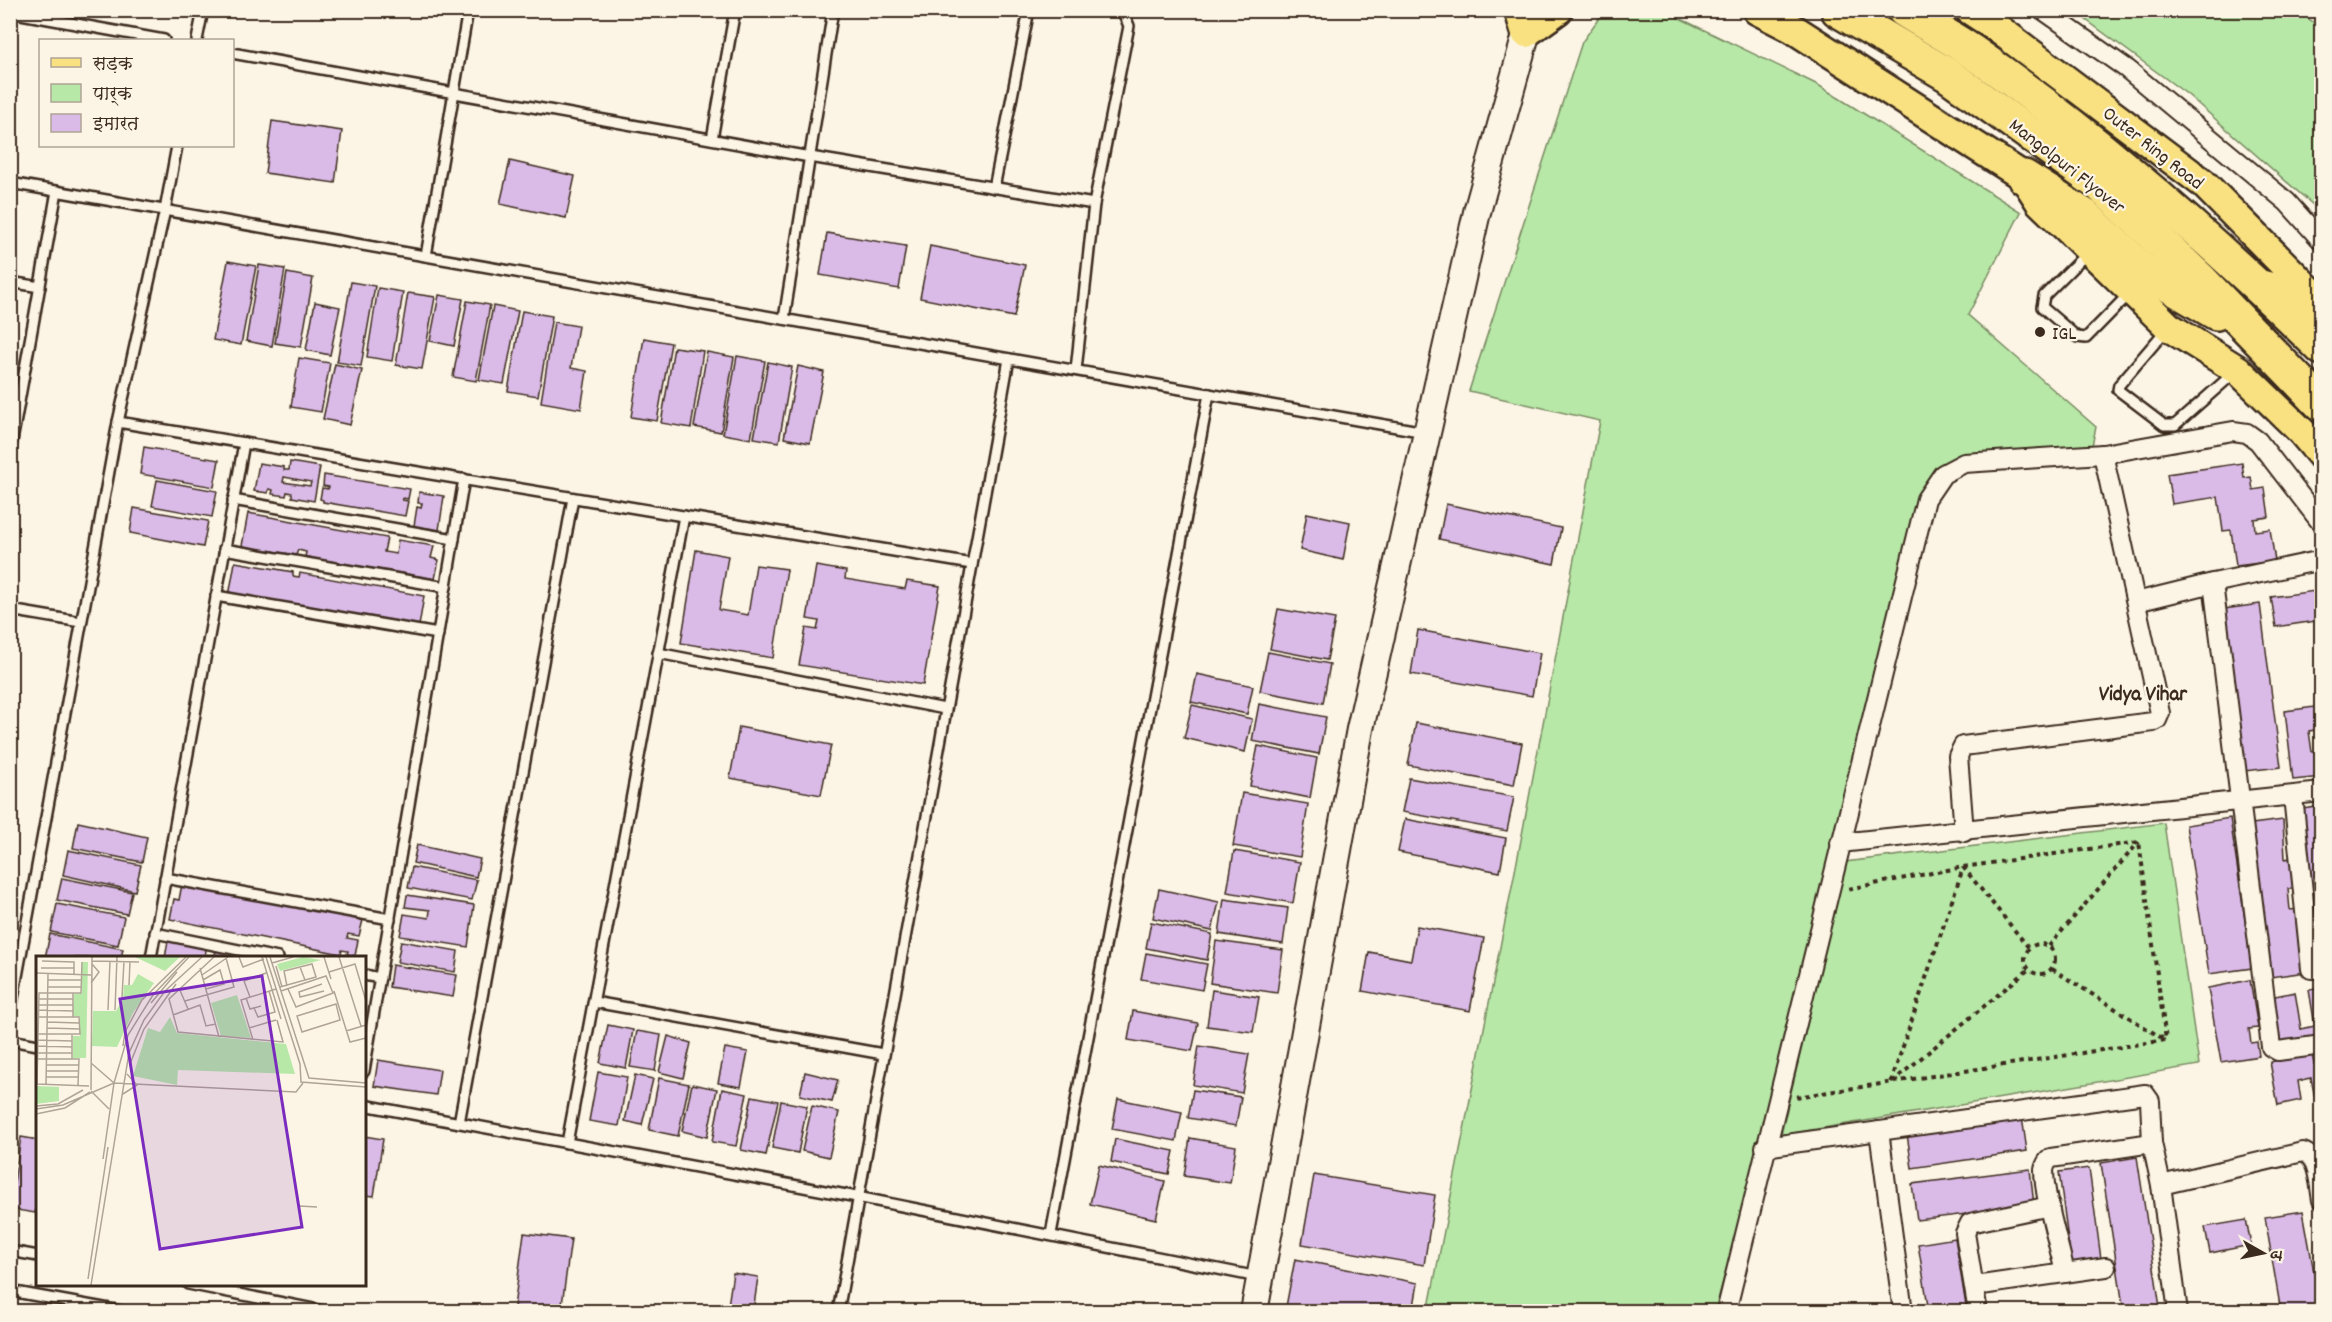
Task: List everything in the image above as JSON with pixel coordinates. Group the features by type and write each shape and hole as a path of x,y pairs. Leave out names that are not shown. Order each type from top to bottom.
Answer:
{"highway":[{"name":"Mangolpuri Flyover","path":"1838,10 1948,75 2099,184 2220,300 2322,405"},
{"name":"Mangolpuri Flyover","path":"1904,10 1970,50 2123,165 2248,276 2322,348"},
{"path":"2024,177 2085,216 2144,270 2254,335"},
{"path":"2248,276 2321,302"}],"main road":[{"path":"1526,18 1558,10"},
{"path":"1757,10 1792,28 2024,177 2040,202 2169,327 2238,370 2301,430 2322,456"},
{"name":"Outer Ring Road","path":"1970,10 2203,183 2321,302"}],"street":[{"path":"2043,10 2127,69 2154,91 2287,202 2322,241"},
{"path":"1254,1311 1360,729 1477,212 1526,18"},
{"path":"1726,1311 1926,499 1943,474 1964,463 2103,454 2233,431 2247,434 2258,441 2322,524"},
{"path":"1964,832 1959,756 1963,746 2153,722 2157,720 2160,713 2103,454"},
{"path":"2136,602 2322,560"},
{"path":"2213,583 2271,1047 2278,1051 2322,1046"},
{"path":"1840,843 1964,832 2322,792"},
{"path":"2293,796 2311,969 2322,969"},
{"path":"1765,1147 2145,1094 2150,1101 2152,1143 2161,1185 2178,1311"},
{"path":"1879,1131 1903,1311"},
{"path":"2065,1273 2050,1206 2044,1170 2046,1161 2051,1158 2152,1143"},
{"path":"2161,1185 2303,1152 2310,1154 2314,1160 2322,1200"},
{"path":"1978,1311 1965,1233 1970,1223 2050,1206"},
{"path":"1975,1286 2106,1267"}],"lane":[{"path":"197,39 203,10"},
{"path":"426,256 468,10"},
{"path":"712,139 735,10"},
{"path":"784,319 833,10"},
{"path":"994,188 1029,10"},
{"path":"1076,370 1094,204 1129,26 1124,14 1119,10"},
{"path":"10,12 158,39"},
{"path":"234,53 810,157 1094,204"},
{"path":"10,1015 118,422 177,147"},
{"path":"10,183 1427,432"},
{"path":"10,452 57,191"},
{"path":"2090,250 2044,296 2041,302 2042,307 2077,337 2086,338 2132,291"},
{"path":"10,282 40,287"},
{"path":"2169,327 2119,385 2118,390 2164,425 2175,425 2238,370"},
{"path":"838,1311 1009,359"},
{"path":"1051,1234 1209,394"},
{"path":"118,422 972,564"},
{"path":"151,956 244,442"},
{"path":"366,1049 464,480"},
{"path":"459,1123 573,498"},
{"path":"233,500 454,539"},
{"path":"567,1143 684,516"},
{"path":"225,549 446,587"},
{"path":"216,596 438,634"},
{"path":"10,609 81,622"},
{"path":"658,653 945,709"},
{"path":"165,878 390,919"},
{"path":"155,933 273,956"},
{"path":"366,975 380,978"},
{"path":"594,1002 883,1054"},
{"path":"10,1040 36,1045"},
{"path":"366,1105 1051,1234 1260,1278"},
{"path":"10,1251 36,1256"},
{"path":"198,1286 329,1311"},
{"path":"10,1292 126,1311"}],"path":[{"path":"1830,892 1963,867 2139,842"},
{"path":"2049,946 2139,842"},
{"path":"2139,842 2166,1040"},
{"path":"1963,867 2029,948"},
{"path":"1891,1082 1963,867"},
{"path":"2040,944 2049,946 2055,959 2052,969 2040,975 2028,970 2024,959 2029,948 2040,944"},
{"path":"2052,969 2166,1040"},
{"path":"1891,1082 2028,970"},
{"path":"1777,1100 2166,1040"}],"green space":[{"path":"1604,11 1665,11 1818,85 2021,212 1968,315 2096,427 2090,455 1940,469 1715,1311 1428,1312 1518,856 1600,421 1469,391 1582,42"},
{"path":"2074,11 2298,11 2321,28 2321,212 2188,95"},
{"path":"2164,823 2199,1065 1781,1135 1845,862"}],"building":[{"path":"272,121 342,131 335,183 265,173"},
{"path":"510,161 575,176 566,218 500,204"},
{"path":"827,233 906,246 899,289 820,275"},
{"path":"930,246 1025,265 1014,317 920,298"},
{"path":"228,261 256,266 241,345 213,340"},
{"path":"259,265 285,269 272,346 246,341"},
{"path":"287,273 313,278 301,347 275,343"},
{"path":"351,282 375,286 361,366 337,362"},
{"path":"378,288 403,292 392,361 367,357"},
{"path":"408,293 435,297 422,369 396,365"},
{"path":"439,295 463,299 454,346 430,341"},
{"path":"467,301 490,305 476,381 453,377"},
{"path":"315,302 340,307 330,355 306,350"},
{"path":"493,306 518,311 504,384 479,380"},
{"path":"522,311 552,316 538,396 508,391"},
{"path":"554,322 578,326 571,368 587,371 581,409 541,402"},
{"path":"644,338 671,343 657,421 631,417"},
{"path":"674,347 703,351 691,428 661,423"},
{"path":"707,352 734,357 721,432 694,427"},
{"path":"737,356 765,361 751,439 723,434"},
{"path":"299,358 330,363 321,412 291,407"},
{"path":"768,362 792,367 779,442 754,438"},
{"path":"335,364 362,370 350,425 323,419"},
{"path":"798,366 824,372 810,443 784,438"},
{"path":"144,447 219,460 214,487 140,474"},
{"path":"290,462 320,467 314,501 292,497 292,493 287,492 286,496 272,494 273,490 269,489 268,493 254,491 259,463 289,470","holes":["284,477 311,482 310,486 283,482"]},
{"path":"2242,463 2244,478 2251,477 2253,490 2265,488 2269,517 2254,519 2255,531 2270,529 2275,561 2236,566 2231,530 2223,531 2218,497 2172,504 2167,474"},
{"path":"324,475 410,489 408,499 403,498 402,500 408,501 405,516 323,502 320,499 322,488 328,489 329,487 323,486"},
{"path":"157,480 217,491 212,517 152,506"},
{"path":"419,492 444,496 439,530 414,526 417,507 421,508 422,503 418,503"},
{"path":"1446,504 1561,528 1554,564 1439,539"},
{"path":"134,508 208,521 203,547 130,533"},
{"path":"248,513 387,538 384,552 396,554 398,540 434,546 431,558 439,560 435,579 305,557 306,552 298,550 296,555 242,546"},
{"path":"1307,513 1350,522 1343,560 1300,550"},
{"path":"696,550 728,556 719,610 748,615 756,565 787,569 773,658 681,643"},
{"path":"235,562 293,572 293,576 299,577 300,573 424,596 419,626 229,596"},
{"path":"816,566 846,571 845,579 905,589 907,581 940,586 923,685 799,665 806,628 817,630 819,621 807,619"},
{"path":"2322,590 2322,620 2276,627 2271,597"},
{"path":"2260,604 2281,767 2244,771 2224,609"},
{"path":"1278,609 1335,619 1327,660 1270,649"},
{"path":"1418,630 1540,653 1532,696 1411,674"},
{"path":"1268,652 1330,664 1323,703 1260,691"},
{"path":"1197,674 1253,686 1247,714 1191,702"},
{"path":"1259,704 1326,717 1319,754 1252,741"},
{"path":"1192,705 1252,719 1245,752 1184,738"},
{"path":"2322,706 2322,729 2309,731 2312,752 2322,751 2322,777 2293,780 2285,711"},
{"path":"1416,723 1522,743 1514,785 1408,765"},
{"path":"739,727 831,745 821,795 730,778"},
{"path":"1258,746 1317,758 1310,798 1250,786"},
{"path":"1409,778 1514,797 1507,831 1402,812"},
{"path":"1242,793 1308,804 1300,857 1233,846"},
{"path":"2322,806 2322,934 2315,935 2296,810"},
{"path":"2230,818 2252,968 2209,974 2186,825"},
{"path":"1405,819 1506,838 1500,872 1398,852"},
{"path":"2283,820 2285,859 2290,858 2294,889 2288,889 2290,910 2298,909 2306,972 2263,978 2252,885 2260,884 2259,873 2250,874 2244,825"},
{"path":"78,822 147,837 142,862 73,848"},
{"path":"417,845 480,859 476,877 413,863"},
{"path":"68,850 141,865 135,891 63,875"},
{"path":"1234,851 1300,862 1293,903 1227,892"},
{"path":"412,867 477,880 472,900 408,888"},
{"path":"62,878 132,892 127,914 57,900"},
{"path":"182,884 363,920 359,936 348,934 347,938 358,940 355,956 347,954 348,951 342,950 341,954 170,919 174,899 179,900"},
{"path":"1159,889 1219,902 1212,931 1153,918"},
{"path":"407,895 474,905 468,947 400,936 404,914 429,918 430,910 405,907"},
{"path":"1224,899 1288,908 1283,944 1219,934"},
{"path":"57,904 124,917 118,945 51,932"},
{"path":"1151,922 1212,934 1207,960 1146,948"},
{"path":"1417,926 1484,938 1470,1011 1362,991 1369,952 1411,960"},
{"path":"50,934 123,949 121,956 45,956"},
{"path":"168,941 206,949 205,956 165,956"},
{"path":"401,941 458,951 455,972 397,962"},
{"path":"1216,941 1283,950 1277,993 1210,983"},
{"path":"216,951 241,956 215,956"},
{"path":"1146,953 1207,964 1202,990 1141,979"},
{"path":"392,965 457,975 453,997 389,987"},
{"path":"2250,980 2258,1028 2249,1029 2251,1043 2257,1042 2259,1056 2221,1062 2208,988"},
{"path":"2322,988 2322,1037 2273,1046 2265,998 2295,992 2301,1029 2315,1026 2309,990"},
{"path":"1212,990 1259,997 1253,1032 1207,1026"},
{"path":"1133,1011 1198,1023 1192,1051 1128,1040"},
{"path":"608,1025 633,1030 626,1068 600,1063"},
{"path":"637,1031 661,1035 655,1071 630,1067"},
{"path":"668,1036 691,1043 683,1078 659,1072"},
{"path":"1199,1046 1249,1054 1242,1093 1193,1085"},
{"path":"725,1048 748,1052 741,1087 718,1083"},
{"path":"2312,1054 2314,1064 2322,1062 2322,1097 2315,1098 2311,1078 2298,1081 2301,1100 2278,1105 2270,1062"},
{"path":"378,1060 440,1070 436,1095 374,1086"},
{"path":"598,1072 627,1077 619,1126 589,1121"},
{"path":"805,1072 838,1080 832,1102 800,1095"},
{"path":"635,1075 653,1079 642,1125 625,1121"},
{"path":"659,1078 689,1084 678,1136 649,1130"},
{"path":"692,1084 717,1089 707,1137 682,1131"},
{"path":"722,1089 747,1094 736,1146 712,1142"},
{"path":"1193,1090 1241,1097 1236,1126 1188,1118"},
{"path":"752,1096 778,1101 766,1155 741,1150"},
{"path":"1118,1099 1182,1112 1176,1141 1112,1129"},
{"path":"781,1101 807,1106 798,1153 772,1148"},
{"path":"812,1106 839,1112 829,1157 802,1151"},
{"path":"2022,1117 2027,1151 1912,1168 1907,1134"},
{"path":"366,1136 383,1139 374,1196 366,1195"},
{"path":"21,1137 36,1140 35,1213 10,1209"},
{"path":"1190,1138 1236,1146 1230,1183 1184,1176"},
{"path":"1115,1139 1174,1151 1169,1174 1111,1162"},
{"path":"2137,1157 2160,1307 2124,1312 2101,1163"},
{"path":"1099,1165 1165,1181 1156,1219 1090,1204"},
{"path":"2089,1168 2101,1259 2071,1263 2059,1172"},
{"path":"2030,1169 2034,1206 1917,1220 1912,1184"},
{"path":"1314,1175 1435,1195 1424,1265 1302,1244"},
{"path":"2303,1211 2317,1289 2322,1288 2322,1312 2281,1312 2265,1217"},
{"path":"2246,1220 2251,1245 2210,1253 2205,1227"},
{"path":"524,1233 571,1239 561,1312 514,1307"},
{"path":"1955,1238 1967,1312 1929,1312 1918,1244"},
{"path":"1295,1259 1418,1283 1413,1312 1285,1312"},
{"path":"733,1273 758,1277 753,1312 727,1312"},
{"path":"2249,1304 2251,1312 2206,1312"}],"place":[{"name":"IGL","path":"2040,332"}],"district":[{"name":"Vidya Vihar","path":"2143,693"}]}
